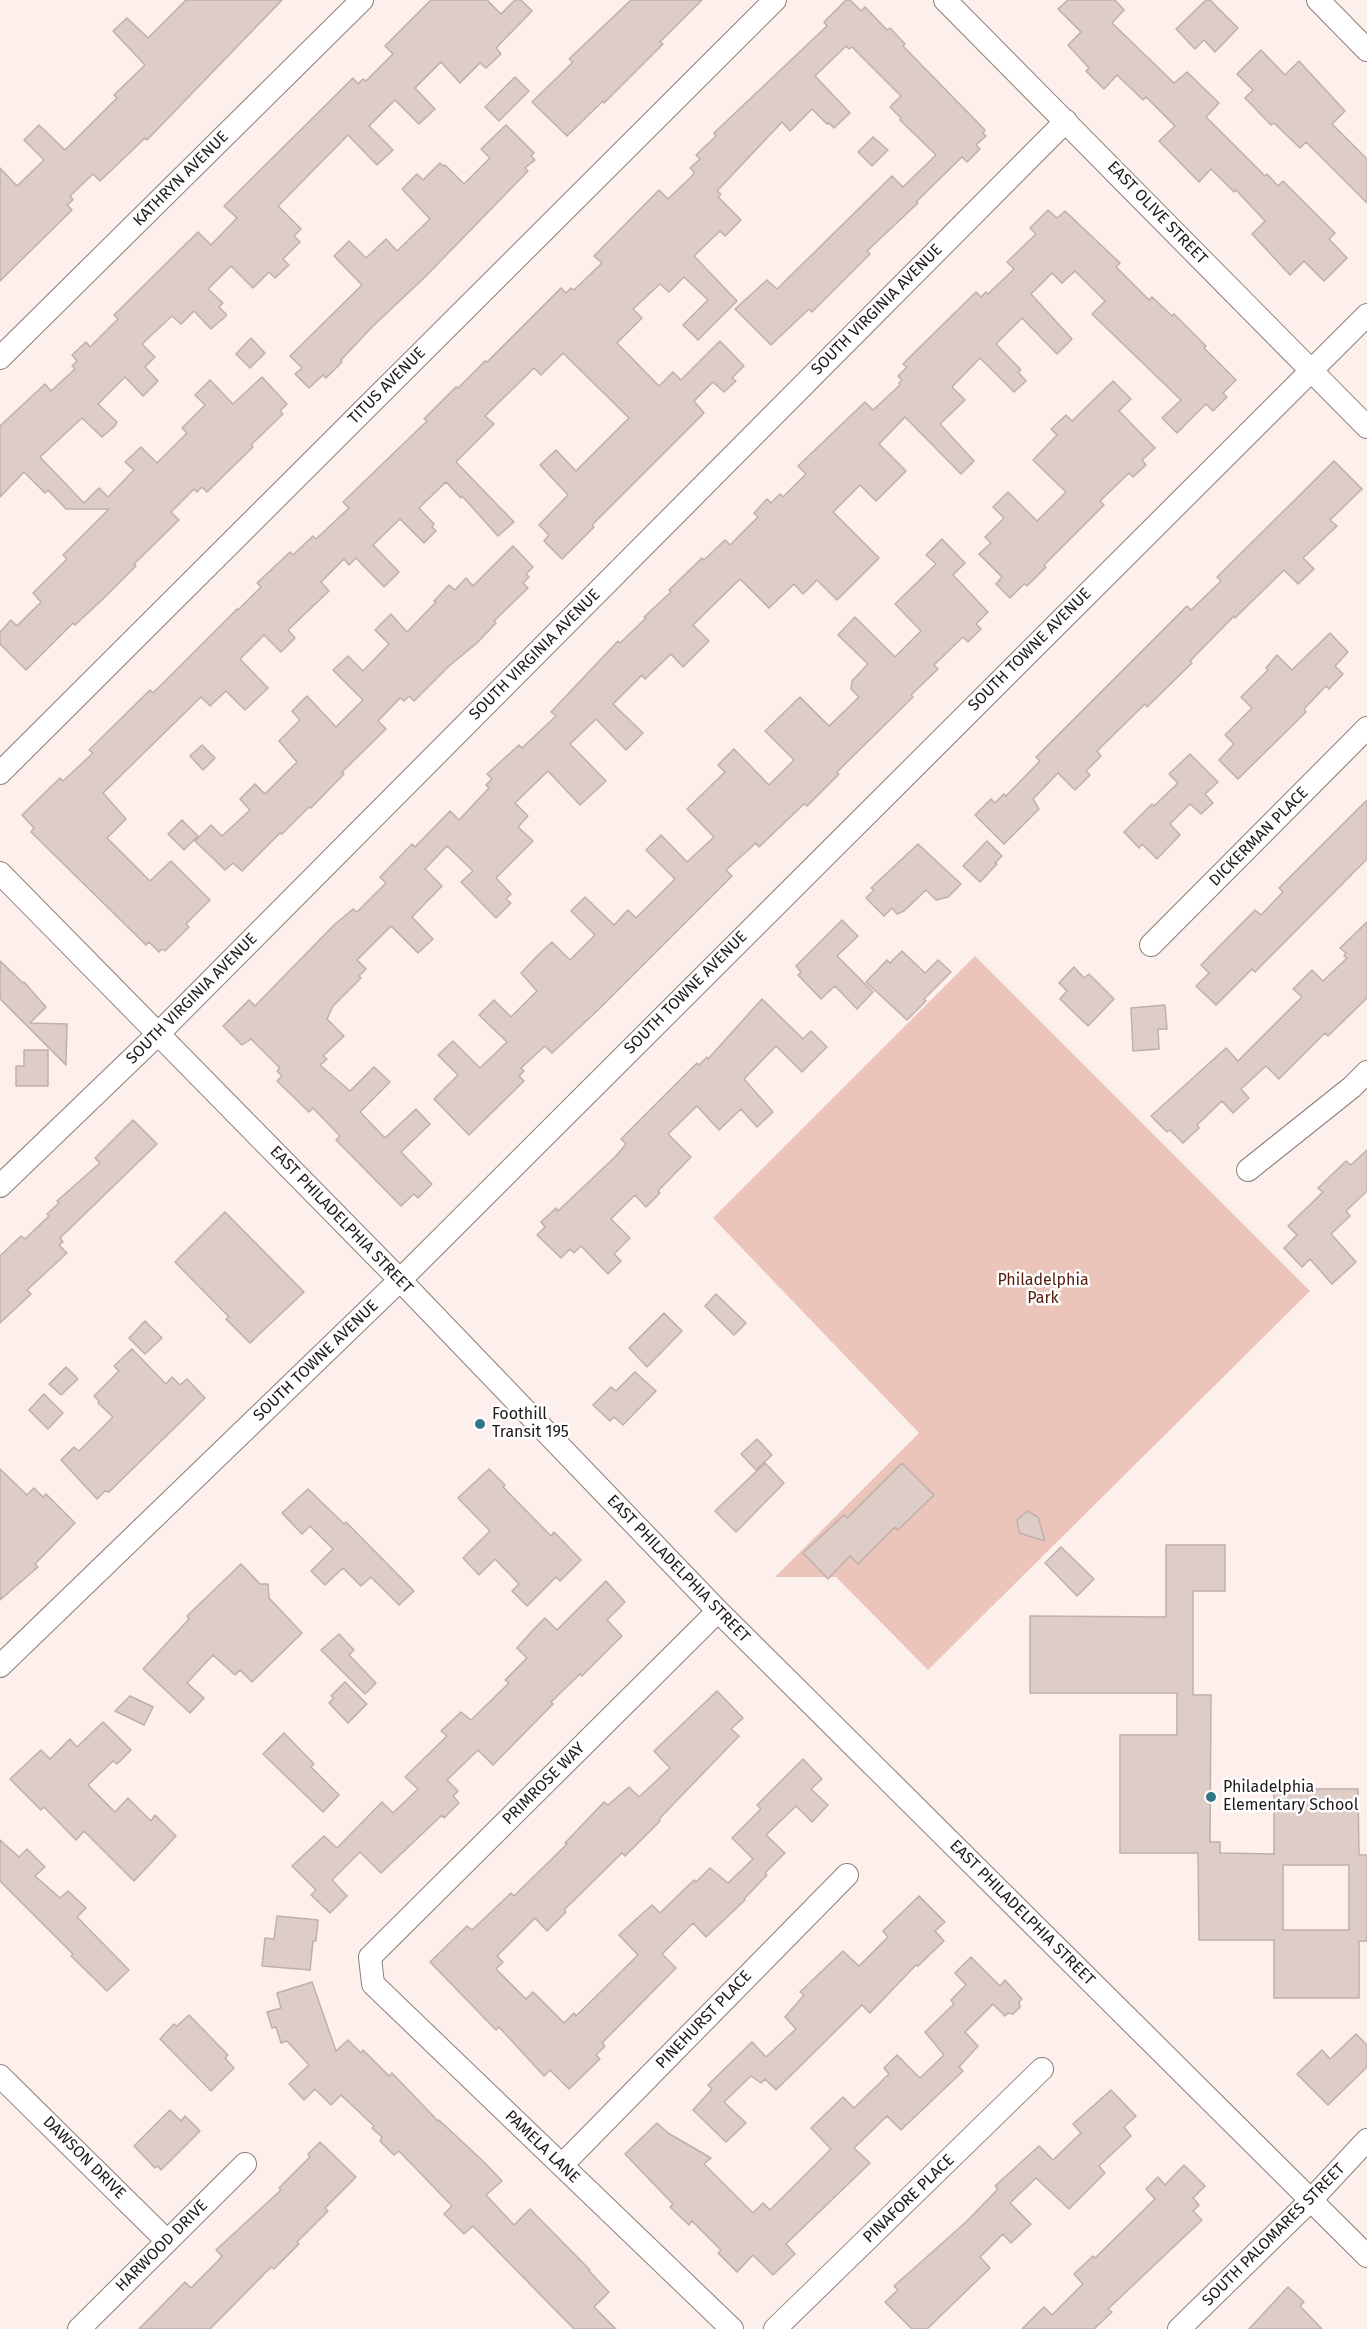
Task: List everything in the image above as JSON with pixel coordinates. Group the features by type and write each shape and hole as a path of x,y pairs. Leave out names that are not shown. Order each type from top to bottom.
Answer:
{"street":[{"name":"KATHRYN AVENUE","path":"0,358 362,0"},
{"name":"TITUS AVENUE","path":"0,773 775,0"},
{"name":"EAST OLIVE STREET","path":"945,0 1367,427"},
{"path":"1318,0 1367,50"},
{"name":"SOUTH VIRGINIA AVENUE","path":"0,1186 158,1034 1066,121"},
{"name":"SOUTH TOWNE AVENUE","path":"0,1666 400,1280 1367,315"},
{"name":"DICKERMAN PLACE","path":"1151,945 1367,728"},
{"name":"EAST PHILADELPHIA STREET","path":"0,873 400,1280 718,1611 1367,2256"},
{"path":"1248,1170 1352,1087 1367,1072"},
{"name":"PRIMROSE WAY","path":"370,1957 718,1611"},
{"name":"PINEHURST PLACE","path":"562,2165 847,1875"},
{"name":"PAMELA LANE","path":"370,1957 373,1984 732,2329"},
{"name":"PINAFORE PLACE","path":"776,2329 1042,2069"},
{"name":"DAWSON DRIVE","path":"0,2076 167,2241"},
{"name":"SOUTH PALOMARES STREET","path":"1179,2329 1311,2200 1367,2140"},
{"name":"HARWOOD DRIVE","path":"79,2329 244,2164"}],"green space":[{"name":"Philadelphia Park","path":"975,956 1310,1291 928,1670 836,1577 775,1577 919,1433 713,1218"}],"building":[{"path":"186,0 282,0 147,140 145,138 100,181 93,174 70,196 73,200 67,205 72,210 0,281 0,168 17,186 44,160 24,140 39,125 65,150 117,98 114,95 145,65 113,31 127,18 148,38"},
{"path":"431,0 487,0 501,14 515,0 521,0 532,11 496,48 501,54 486,68 480,63 460,83 441,62 415,88 435,109 419,124 395,100 369,126 393,150 377,165 348,135 278,206 301,229 294,236 300,242 283,259 289,265 275,278 269,272 253,288 231,266 208,289 223,303 219,307 226,316 211,329 194,311 181,324 172,316 142,344 155,357 145,367 158,381 143,396 125,377 98,404 117,422 115,426 102,437 82,418 40,457 84,503 99,488 108,497 134,470 125,462 141,447 157,463 187,433 182,428 205,405 195,395 210,380 233,404 262,377 287,404 280,411 283,414 251,445 253,447 207,492 202,487 197,492 194,489 171,512 179,520 134,564 136,566 104,598 75,625 73,623 26,670 0,644 0,632 11,620 17,626 41,602 33,593 67,559 63,555 109,509 66,509 48,490 45,493 24,472 0,497 0,426 45,384 51,391 75,369 72,366 77,361 72,355 86,342 90,347 118,319 114,315 198,232 211,245 237,218 224,206 353,78 358,84 363,79 366,81 393,54 385,46"},
{"path":"631,0 702,0 660,42 663,44 567,136 532,102 573,62 569,59"},
{"path":"846,0 850,0 861,11 865,7 887,30 890,28 905,44 903,46 985,130 983,133 986,136 976,145 980,149 967,162 962,157 867,251 870,254 812,312 809,309 771,345 735,309 767,280 777,289 892,176 903,187 936,155 890,107 901,96 852,47 849,49 846,46 815,76 850,113 834,128 812,109 790,131 782,122 717,191 721,194 718,197 741,220 725,236 720,231 694,256 737,301 698,340 683,325 708,300 684,277 669,292 660,284 633,309 642,318 617,343 659,386 673,372 681,380 720,341 744,366 732,378 736,381 724,392 713,382 694,401 704,413 592,525 594,527 562,559 544,541 549,535 539,525 568,495 540,465 556,450 576,471 629,418 563,353 541,375 534,368 485,416 494,424 456,462 514,522 498,536 462,496 461,498 446,482 419,508 434,524 432,527 436,531 424,543 400,519 373,545 399,572 384,587 356,558 349,565 344,559 321,582 329,591 288,630 295,638 281,652 264,635 240,659 268,688 245,710 226,691 210,706 201,697 103,793 126,819 107,838 150,881 171,861 210,900 186,924 189,927 165,951 162,949 159,952 149,942 146,945 31,832 34,828 22,815 60,778 63,781 93,753 89,750 150,690 153,693 238,610 261,587 257,583 290,552 293,555 313,536 316,539 349,508 343,502 427,421 424,419 456,387 458,388 485,361 487,362 561,288 566,293 571,288 574,290 602,263 594,256 659,190 668,199 693,175 694,172 690,168 700,159 696,155 716,136 714,133 827,26 824,22"},
{"path":"1068,0 1115,0 1124,10 1112,23 1174,83 1187,72 1219,103 1206,117 1265,176 1267,174 1278,186 1283,181 1335,233 1329,239 1347,258 1324,281 1304,261 1290,275 1252,234 1265,221 1236,190 1234,192 1211,169 1199,182 1159,141 1175,126 1146,97 1143,100 1117,75 1104,89 1086,71 1089,68 1068,45 1081,32 1058,9"},
{"path":"1206,0 1210,0 1238,28 1215,52 1204,40 1195,49 1176,29"},
{"path":"1261,50 1285,75 1299,61 1345,111 1332,124 1367,159 1367,203 1306,142 1300,148 1274,123 1271,125 1245,98 1253,90 1237,74"},
{"path":"515,77 529,91 499,121 485,107"},
{"path":"506,125 534,153 531,156 535,160 525,168 528,171 425,277 371,328 326,378 323,375 309,388 295,374 302,368 290,356 362,285 334,256 349,241 366,258 386,239 397,251 430,219 402,189 417,174 423,180 440,163 464,184 490,158 481,149"},
{"path":"873,137 888,150 872,166 858,152"},
{"path":"1048,210 1057,218 1065,211 1120,263 1116,267 1149,300 1152,297 1172,316 1174,314 1206,346 1204,348 1236,380 1223,393 1227,397 1213,411 1206,404 1177,433 1162,418 1181,400 1092,314 1105,301 1075,271 1062,283 1052,273 1031,294 1072,339 1057,354 1022,318 996,344 1021,370 1018,372 1026,381 1014,392 980,358 952,387 965,400 940,424 974,461 961,474 905,417 879,444 906,471 876,501 860,485 833,512 879,558 837,600 817,580 803,594 794,584 769,608 739,580 693,625 709,641 683,667 671,654 645,679 642,675 613,704 643,733 626,750 596,719 570,744 606,781 580,805 548,771 515,803 528,816 518,827 533,841 496,878 511,894 506,899 511,903 496,918 461,882 473,871 447,846 425,869 442,886 412,917 433,939 418,953 391,926 357,960 366,969 359,976 361,978 333,1006 327,1019 344,1036 323,1056 327,1059 320,1065 350,1091 374,1067 390,1082 360,1112 385,1138 416,1109 430,1124 401,1152 432,1184 418,1198 414,1194 401,1206 336,1140 340,1136 313,1108 309,1112 277,1081 282,1076 277,1071 280,1068 251,1039 242,1045 223,1026 249,1000 255,1006 334,925 353,909 357,912 386,883 380,877 412,844 415,847 450,811 459,820 489,788 486,785 492,779 487,774 519,745 522,748 556,716 551,712 618,641 620,643 646,618 644,617 671,592 669,590 702,558 704,560 725,540 730,545 758,517 754,513 767,499 771,503 780,494 783,497 806,474 798,466 865,402 873,410 900,385 902,380 898,376 907,367 903,364 976,292 981,297 986,292 988,294 1014,269 1007,262 1036,234 1030,228"},
{"path":"251,338 265,353 250,368 236,354"},
{"path":"1113,381 1131,399 1119,411 1155,448 1142,460 1146,465 1133,477 1129,473 1100,501 1104,505 1044,565 1046,567 1027,586 1024,584 1010,598 996,584 1002,577 979,554 991,543 985,537 1004,518 993,507 1008,492 1037,521 1066,492 1033,460 1057,435 1051,429 1066,415 1072,421"},
{"path":"1334,461 1362,489 1330,520 1337,526 1303,558 1314,569 1298,584 1284,570 1235,618 1234,616 1190,661 1192,663 1147,707 1145,704 1097,751 1101,756 1086,771 1090,775 1075,790 1058,773 1033,799 1039,809 1004,844 975,815 991,799 995,803 1004,794 1006,796 1040,761 1036,757 1187,606 1191,610 1221,581 1217,577"},
{"path":"942,539 965,563 953,575 988,612 976,624 981,629 968,642 963,637 934,665 938,669 911,695 913,697 837,772 839,774 807,806 804,804 759,847 756,843 726,870 732,876 597,1011 552,1053 545,1046 521,1068 524,1071 519,1076 524,1081 469,1135 434,1099 458,1075 438,1055 453,1041 480,1068 507,1042 479,1015 494,1000 511,1017 537,991 521,973 538,955 552,942 570,960 595,935 571,911 585,897 614,925 628,910 636,918 675,879 646,850 661,835 687,862 714,837 687,809 725,772 718,765 734,749 769,785 794,760 765,731 800,697 829,726 859,697 851,689 852,681 868,664 838,635 855,617 895,657 921,631 895,604 936,564 926,555"},
{"path":"513,546 533,567 526,574 529,577 523,583 528,588 494,621 496,623 477,643 449,666 414,701 409,696 404,701 400,698 378,721 386,729 342,772 344,774 311,808 309,807 282,834 280,833 242,871 233,863 225,870 195,841 211,825 222,836 250,810 240,799 255,784 265,794 297,762 279,741 300,720 292,711 307,696 336,727 363,700 333,670 348,656 363,671 389,644 375,630 391,614 407,632 449,585 455,590 466,578 473,586"},
{"path":"1330,633 1348,652 1335,666 1343,674 1329,689 1326,686 1304,709 1306,712 1238,779 1219,760 1234,744 1225,735 1252,708 1241,697 1268,670 1266,668 1277,655 1292,670"},
{"path":"202,745 215,758 203,770 190,756"},
{"path":"1190,754 1218,782 1205,794 1213,803 1201,814 1190,804 1170,824 1180,835 1157,859 1142,844 1139,848 1124,832 1152,804 1154,806 1178,783 1169,774"},
{"path":"1367,800 1367,859 1255,972 1252,969 1216,1005 1196,986 1209,973 1201,965 1255,910 1261,915 1283,892 1279,888"},
{"path":"182,820 198,836 184,850 168,834"},
{"path":"987,841 1002,856 980,882 963,866"},
{"path":"918,844 961,884 948,897 936,900 926,890 904,911 897,914 892,908 884,916 866,898 874,890 871,888"},
{"path":"842,920 858,936 837,956 873,992 857,1009 835,986 821,999 798,975 801,972 796,966"},
{"path":"1367,922 1367,998 1328,1036 1325,1033 1279,1079 1266,1066 1241,1089 1249,1098 1233,1113 1222,1101 1197,1125 1199,1128 1183,1143 1170,1130 1167,1132 1151,1116 1226,1048 1238,1061 1302,997 1293,989 1312,970 1323,981 1347,958 1344,956 1346,953 1340,948"},
{"path":"902,951 925,973 938,960 951,972 907,1020 866,982 887,960 890,963"},
{"path":"0,961 24,982 46,1007 30,1023 67,1024 66,1065 0,999"},
{"path":"1074,967 1084,978 1089,974 1114,999 1088,1026 1060,999 1067,991 1059,983"},
{"path":"762,999 803,1039 811,1031 827,1047 802,1072 776,1046 744,1079 773,1112 757,1127 741,1109 719,1130 697,1106 668,1134 691,1157 646,1207 635,1195 611,1219 630,1238 614,1254 621,1261 608,1274 581,1246 574,1253 570,1249 561,1258 537,1235 545,1227 541,1222 556,1208 558,1211 616,1156 626,1144 621,1139 697,1063 699,1065 707,1057 708,1059"},
{"path":"1165,1005 1167,1029 1158,1029 1159,1049 1133,1051 1131,1008"},
{"path":"24,1050 48,1050 48,1086 16,1086 16,1066 24,1066"},
{"path":"133,1120 157,1144 60,1238 63,1242 59,1245 67,1253 27,1290 31,1294 0,1323 0,1256 21,1236 25,1239 49,1216 47,1214 59,1203 57,1201 100,1163 95,1158"},
{"path":"1367,1150 1367,1191 1346,1211 1350,1216 1331,1234 1356,1262 1332,1284 1310,1259 1302,1267 1284,1248 1297,1235 1288,1226 1323,1192 1318,1188 1346,1161 1351,1165"},
{"path":"225,1212 304,1292 250,1343 226,1319 229,1317 175,1262"},
{"path":"716,1294 746,1323 734,1335 705,1306"},
{"path":"664,1313 682,1331 647,1367 629,1348"},
{"path":"145,1321 162,1338 145,1354 129,1338"},
{"path":"132,1349 166,1384 172,1377 180,1385 187,1379 205,1398 109,1492 105,1491 97,1499 61,1460 74,1447 79,1451 113,1417 94,1396 119,1371 114,1366"},
{"path":"66,1367 78,1379 61,1395 49,1384"},
{"path":"635,1372 656,1391 623,1425 614,1417 610,1421 593,1405 611,1387 616,1391"},
{"path":"44,1394 63,1413 48,1429 29,1410"},
{"path":"757,1439 772,1455 756,1470 741,1454"},
{"path":"765,1463 784,1483 736,1532 715,1511"},
{"path":"902,1463 934,1495 898,1530 895,1527 858,1564 850,1556 828,1579 803,1553 844,1515 847,1518"},
{"path":"0,1469 27,1495 34,1488 43,1497 46,1494 75,1523 35,1564 38,1567 0,1600"},
{"path":"489,1469 505,1485 503,1487 551,1536 554,1532 581,1560 560,1581 556,1577 527,1606 512,1591 519,1584 495,1559 479,1575 463,1558 490,1531 458,1498"},
{"path":"308,1489 344,1524 346,1522 414,1591 399,1605 371,1577 361,1586 343,1568 325,1585 311,1571 333,1549 310,1526 302,1534 282,1513"},
{"path":"1027,1511 1038,1517 1045,1541 1019,1533 1017,1520"},
{"path":"1166,1545 1225,1545 1225,1591 1193,1591 1193,1695 1211,1695 1210,1842 1220,1842 1220,1853 1274,1854 1274,1789 1358,1789 1359,1855 1367,1855 1367,1941 1359,1941 1359,1998 1274,1998 1274,1940 1199,1940 1198,1853 1120,1853 1120,1735 1177,1735 1177,1693 1030,1693 1030,1616 1166,1617","holes":["1283,1865 1349,1865 1349,1930 1283,1930"]},
{"path":"1061,1547 1094,1579 1077,1596 1045,1563"},
{"path":"241,1564 260,1584 268,1584 269,1598 302,1633 252,1682 240,1670 235,1675 213,1655 187,1683 204,1698 190,1713 143,1669 189,1619 187,1616"},
{"path":"606,1581 625,1602 607,1620 622,1636 582,1676 580,1674 551,1702 553,1704 493,1765 478,1750 447,1780 458,1791 453,1796 459,1803 444,1818 442,1815 381,1873 360,1852 332,1880 347,1896 330,1913 311,1895 316,1890 292,1866 324,1836 337,1848 382,1802 393,1813 418,1789 405,1777 447,1736 441,1731 461,1712 471,1720 509,1683 505,1680 527,1658 517,1648 533,1630 545,1618 557,1630"},
{"path":"339,1634 354,1650 349,1655 376,1683 365,1694 321,1650"},
{"path":"345,1682 367,1704 348,1723 329,1703 334,1698 331,1696"},
{"path":"717,1691 743,1718 731,1729 739,1736 659,1819 660,1821 625,1856 622,1853 564,1910 566,1912 547,1931 535,1918 497,1956 503,1962 496,1969 526,1999 533,1992 564,2023 574,2013 576,2016 638,1955 619,1935 652,1905 660,1913 710,1868 728,1883 753,1859 732,1838 761,1809 757,1805 803,1759 822,1779 811,1789 828,1805 812,1822 796,1806 766,1835 785,1853 765,1873 767,1875 745,1900 706,1937 693,1923 662,1954 676,1968 602,2043 605,2046 596,2055 600,2059 569,2089 550,2070 544,2076 499,2027 496,2030 430,1962 467,1926 472,1930 511,1893 514,1896 567,1844 565,1843 604,1802 608,1805 629,1787 639,1797 670,1768 654,1751"},
{"path":"130,1696 153,1707 144,1725 115,1711"},
{"path":"103,1722 131,1750 117,1764 113,1761 88,1785 115,1812 128,1798 151,1821 155,1815 176,1836 134,1881 84,1831 76,1840 44,1807 41,1810 10,1779 41,1750 50,1759 70,1739 77,1747"},
{"path":"284,1733 314,1764 311,1767 339,1795 323,1812 263,1754"},
{"path":"0,1840 19,1857 27,1849 45,1867 35,1876 60,1898 68,1891 86,1908 77,1917 129,1970 107,1991 0,1881"},
{"path":"919,1896 945,1922 935,1931 944,1941 918,1966 916,1965 870,2013 862,2005 776,2090 765,2079 761,2083 751,2076 724,2102 746,2123 726,2142 693,2110 712,2089 708,2085 752,2042 766,2057 796,2029 785,2017 804,1995 800,1992 843,1951 859,1966 888,1937 883,1931"},
{"path":"277,1916 318,1920 310,1970 262,1966 265,1938 274,1939"},
{"path":"971,1957 1000,1986 1005,1980 1022,1999 1019,2002 1020,2007 1013,2014 1008,2013 1005,2016 993,2004 965,2032 978,2046 959,2067 963,2071 901,2130 887,2116 854,2148 870,2163 786,2244 795,2254 773,2275 753,2255 737,2272 718,2253 721,2250 692,2221 689,2225 670,2207 673,2204 625,2154 657,2123 668,2133 711,2158 704,2164 753,2213 763,2203 770,2210 831,2149 811,2128 843,2097 854,2108 889,2074 884,2068 897,2055 920,2078 944,2055 925,2032 954,2004 951,2000 966,1985 955,1973"},
{"path":"312,1982 336,2051 348,2040 361,2053 363,2050 389,2076 392,2073 438,2121 484,2162 502,2181 486,2195 514,2225 530,2209 590,2270 609,2292 594,2307 616,2329 574,2329 473,2226 464,2234 444,2214 452,2206 399,2151 394,2155 380,2141 382,2137 372,2128 374,2126 341,2095 331,2105 315,2089 304,2100 289,2084 309,2065 287,2041 281,2043 276,2027 272,2028 267,2012 281,2008 277,1993"},
{"path":"189,2015 228,2055 225,2058 234,2068 211,2091 160,2039 174,2024 177,2026"},
{"path":"1356,2034 1367,2045 1367,2067 1328,2105 1297,2074 1322,2050 1330,2059"},
{"path":"1111,2090 1136,2116 1124,2127 1131,2136 1099,2166 1105,2173 1069,2209 1036,2178 1010,2203 1031,2224 1011,2243 1003,2234 980,2257 990,2268 927,2329 912,2329 885,2302 898,2290 894,2286 966,2222 998,2189 995,2186 1039,2146 1053,2160 1081,2133 1073,2124"},
{"path":"170,2110 181,2121 185,2116 200,2131 161,2170 158,2166 155,2168 134,2146"},
{"path":"320,2142 356,2177 325,2208 328,2211 297,2242 299,2244 274,2269 271,2267 210,2329 139,2329 185,2282 191,2288 219,2260 222,2256 216,2250 281,2190 279,2188 310,2157 308,2154"},
{"path":"1184,2165 1205,2186 1193,2198 1199,2205 1193,2211 1202,2220 1108,2309 1112,2312 1094,2329 1022,2329 1044,2307 1052,2315 1083,2284 1074,2274 1093,2256 1095,2258 1155,2199 1146,2189 1158,2177 1165,2185"},
{"path":"1288,2287 1304,2302 1300,2306 1322,2329 1249,2329"}],"place":[{"name":"Foothill Transit 195","path":"480,1424"},
{"name":"Philadelphia Elementary School","path":"1211,1797"}]}
